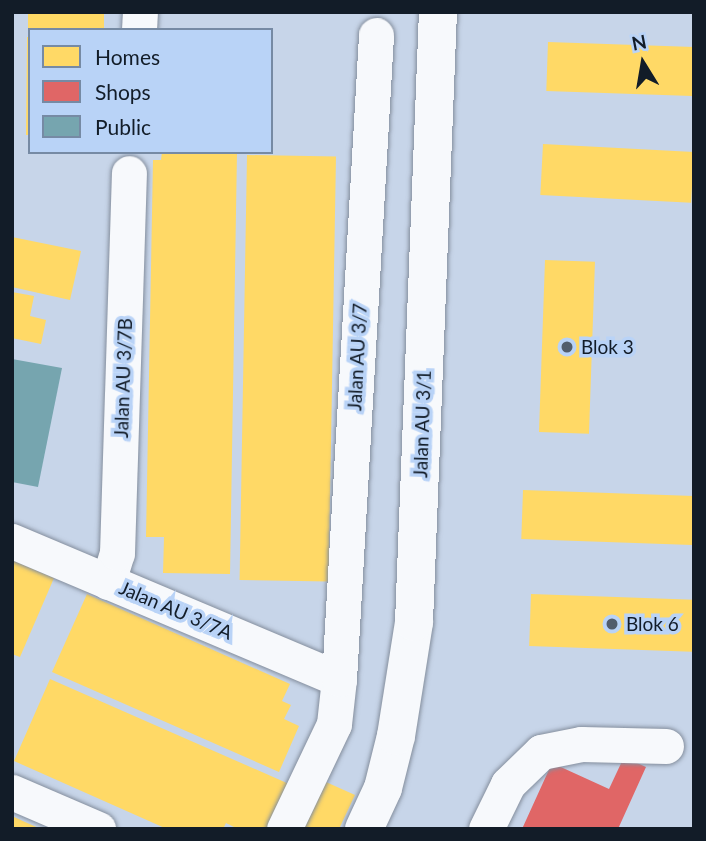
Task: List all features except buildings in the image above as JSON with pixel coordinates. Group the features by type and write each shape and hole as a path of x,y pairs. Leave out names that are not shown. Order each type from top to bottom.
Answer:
{"main road":[{"name":"Jalan AU 3/1","path":"364,829 383,788 396,736 414,622 438,12"}],"street":[{"name":"Jalan AU 3/7","path":"284,829 334,724 339,679 376,35"},
{"name":"Jalan AU 3/7B","path":"108,582 117,553 129,173"},
{"name":"Jalan AU 3/7A","path":"12,541 339,679"},
{"path":"486,829 508,784 541,752 581,744 666,746"},
{"path":"12,792 98,829"}],"place":[{"name":"Blok 3","path":"567,347"},
{"name":"Blok 6","path":"612,624"}]}
